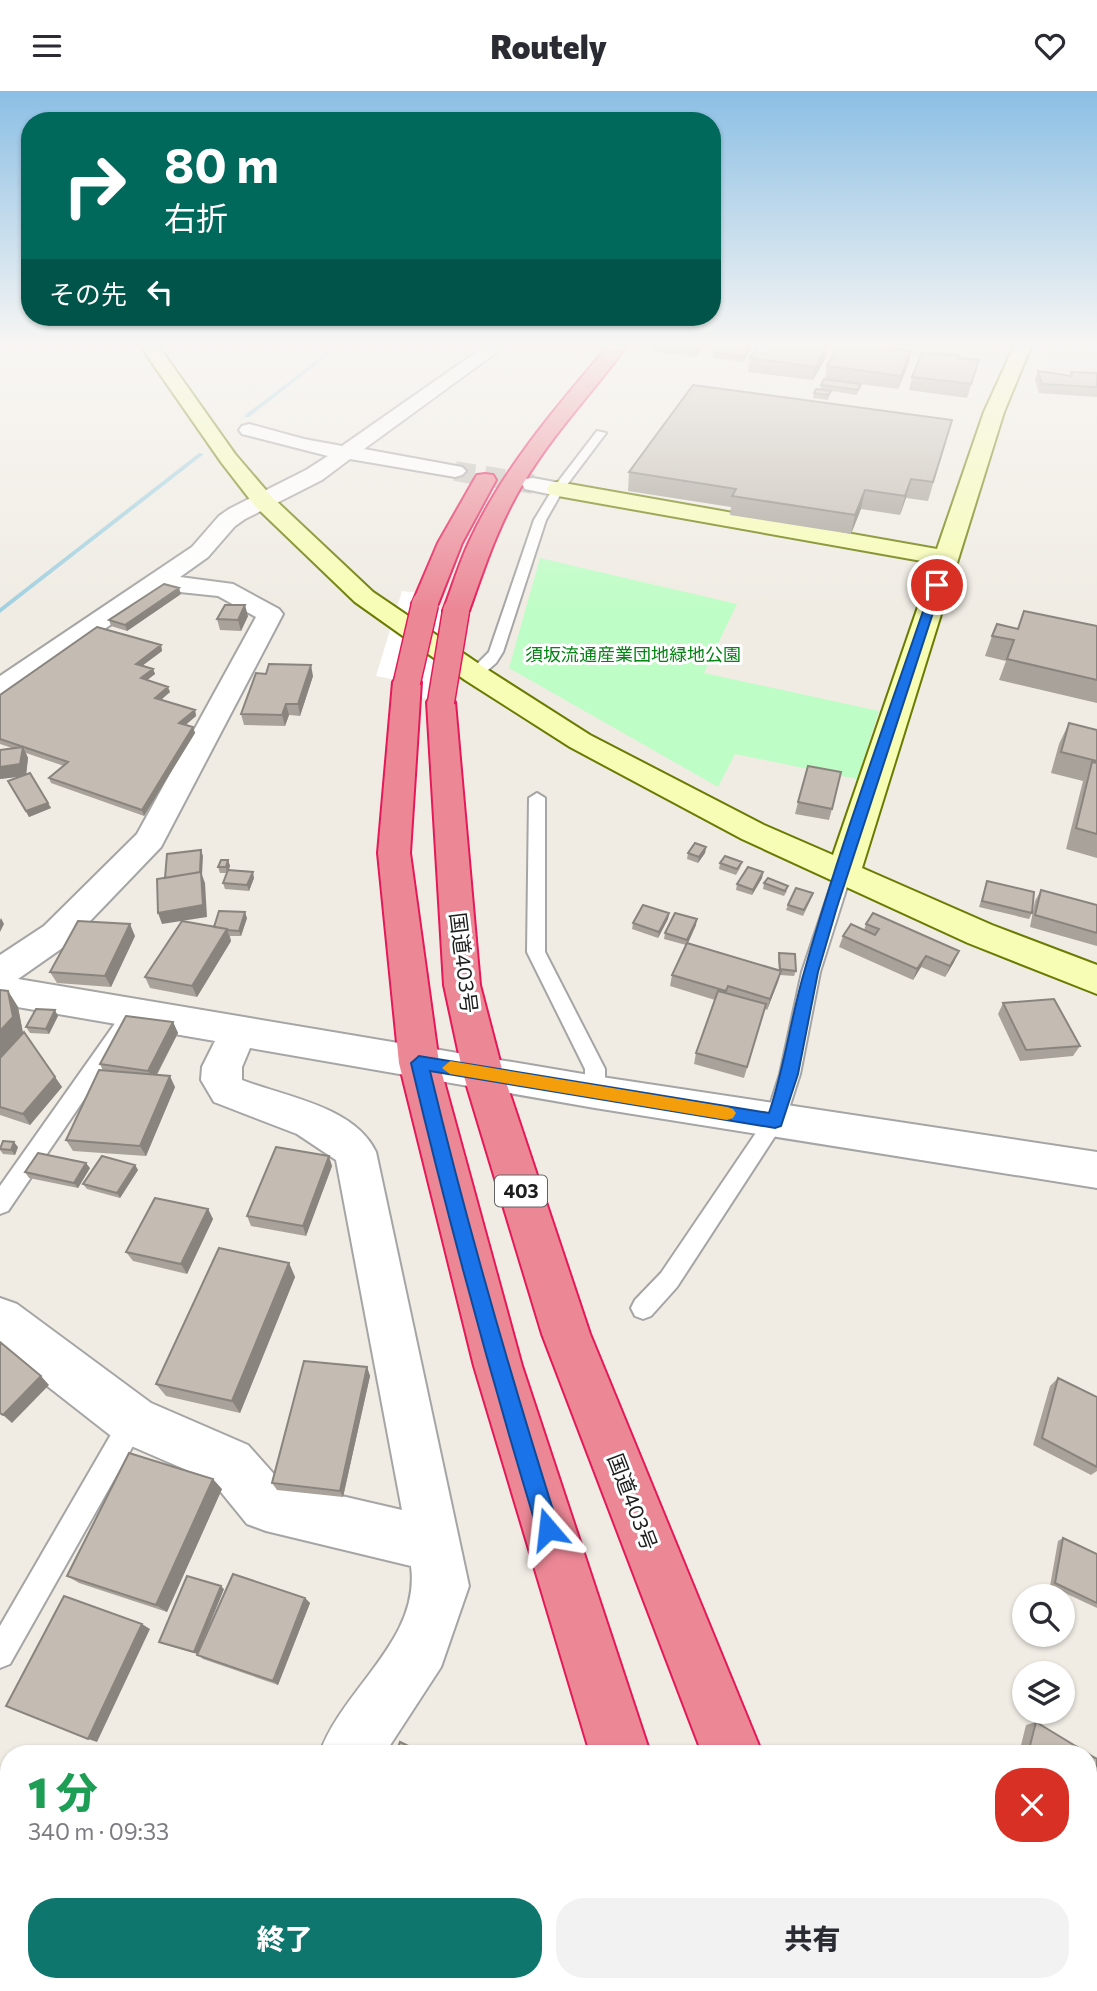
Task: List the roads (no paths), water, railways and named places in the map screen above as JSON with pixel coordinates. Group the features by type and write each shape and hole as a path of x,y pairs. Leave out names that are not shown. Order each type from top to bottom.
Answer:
{"highway":[{"name":"国道403号","path":"548,433 524,463 484,534 424,692 394,853 419,1063 451,1194 498,1366 617,1745"},
{"name":"国道403号","path":"494,467 461,520 438,567 425,604 424,692 462,985 483,1073 566,1333 729,1745"}],"street":[{"path":"210,433 263,501 365,597 475,674 628,768 753,832 980,934 1097,980"},
{"path":"259,433 302,445 455,471"},
{"path":"0,688 200,552 227,521 314,475 374,433"},
{"path":"843,874 987,433"},
{"path":"533,484 945,558"},
{"path":"0,973 56,935 150,840 270,614 224,589 159,582"},
{"path":"0,990 595,1092 1097,1170"},
{"path":"239,1031 222,1067 221,1080 228,1091 322,1126 342,1139 355,1152 436,1545 441,1586 421,1647 355,1745"},
{"path":"0,1320 132,1421 230,1463 266,1505 436,1545"}],"lane":[{"path":"475,674 496,652 540,520 558,489 601,433"},
{"path":"537,798 537,952 595,1069 595,1092"},
{"path":"643,1308 669,1280 775,1121 790,1074 811,972 843,874"},
{"path":"0,1204 134,1011"},
{"path":"0,1654 132,1421"}],"waterway":[{"path":"0,611 201,454"}],"tunnel":[{"path":"455,471 533,484"}],"park label":[{"name":"須坂流通産業団地緑地公園","path":"633,655"}]}
